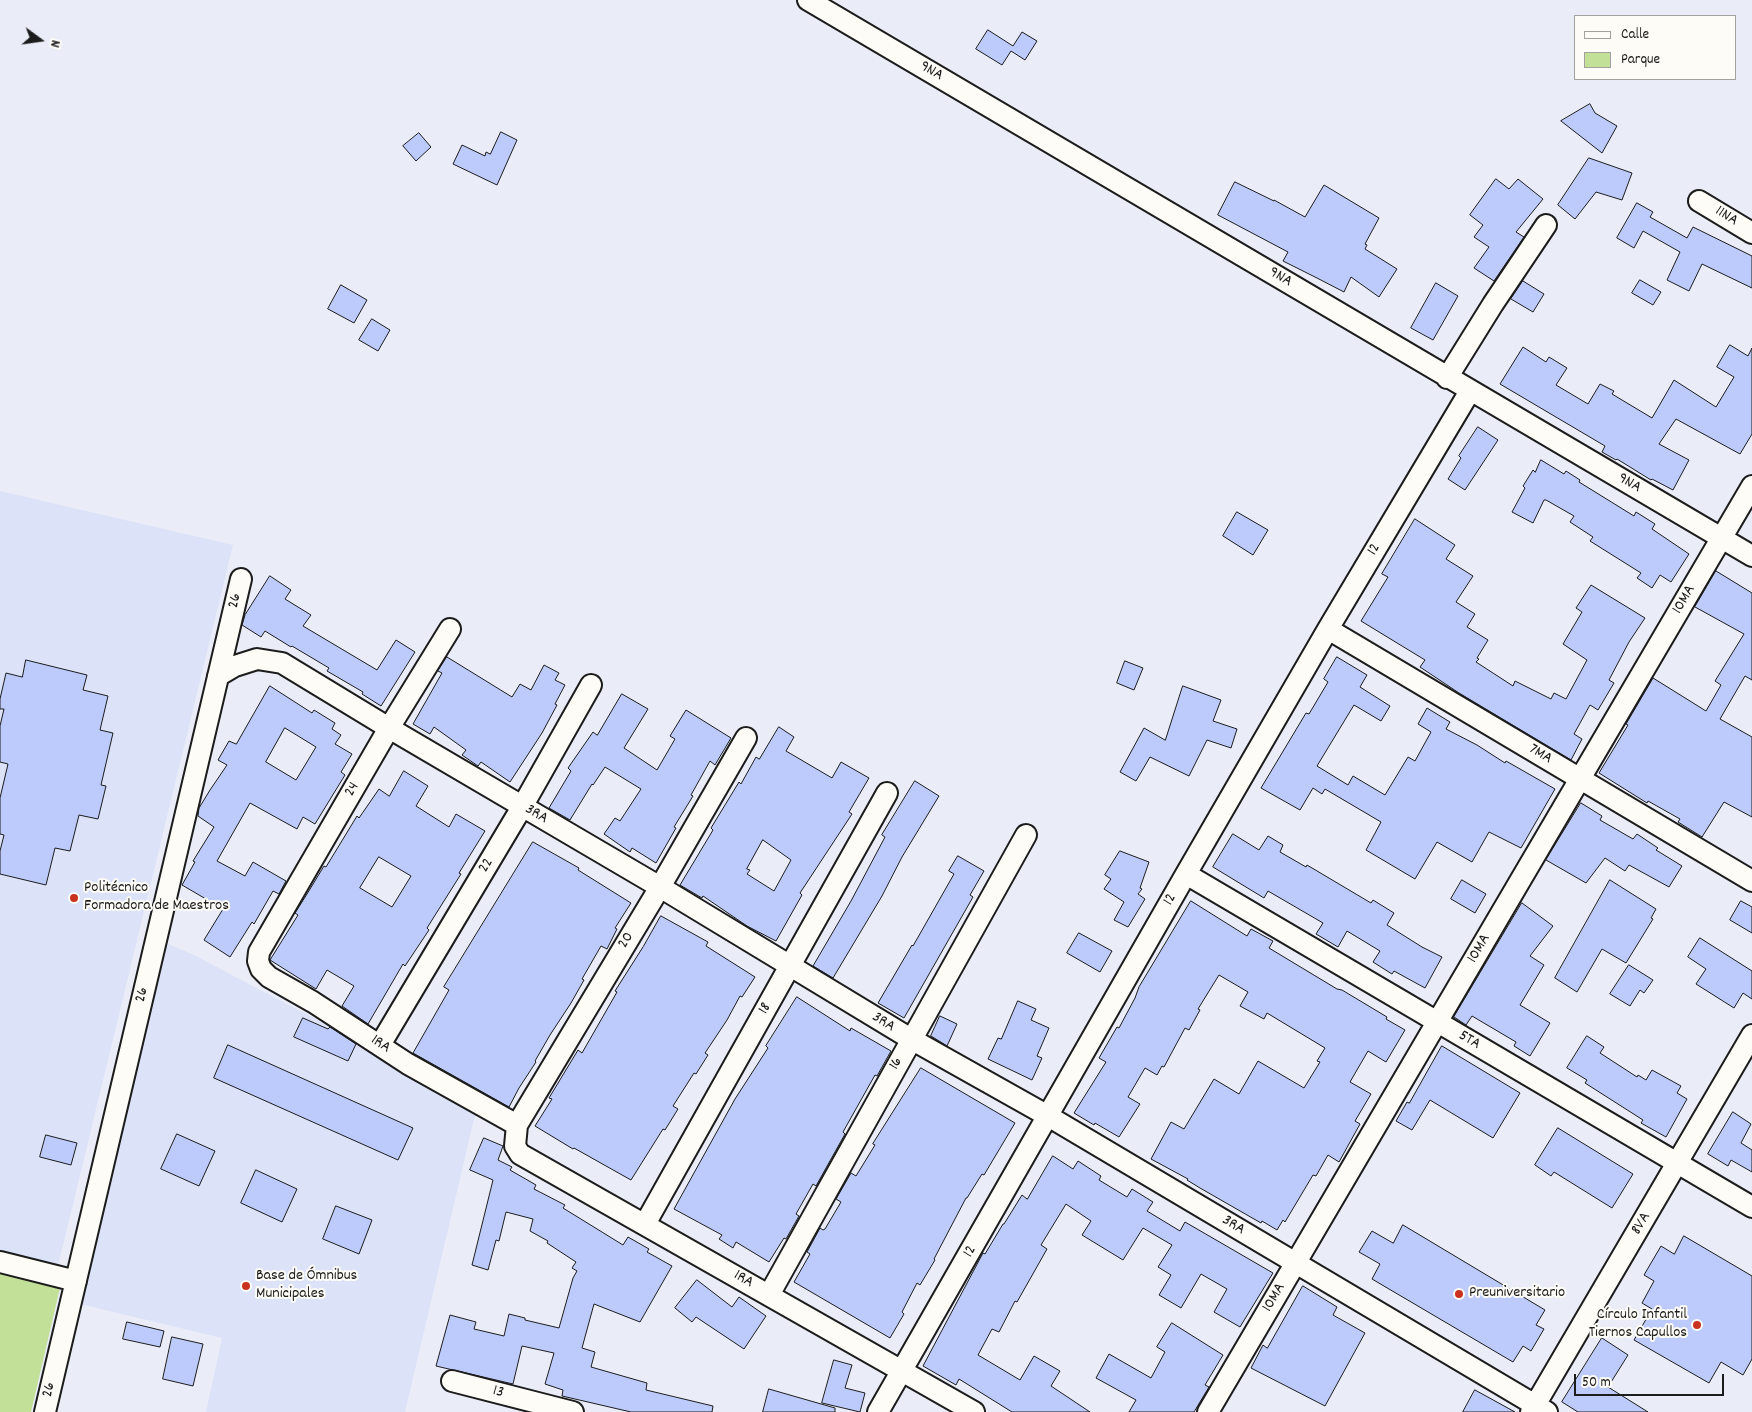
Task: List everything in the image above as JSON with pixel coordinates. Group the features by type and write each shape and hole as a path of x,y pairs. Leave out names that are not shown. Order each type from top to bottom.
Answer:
{"street":[{"name":"9NA","path":"808,0 1752,556"},
{"name":"11NA","path":"1699,201 1752,233"},
{"path":"1447,378 1493,304 1546,225"},
{"name":"12","path":"878,1412 1328,629 1470,391"},
{"name":"10MA","path":"1208,1412 1752,486"},
{"name":"26","path":"45,1412 241,579"},
{"name":"24","path":"259,952 389,728 450,629"},
{"name":"7MA","path":"1328,629 1752,881"},
{"name":"3RA","path":"218,676 235,666 257,658 282,663 522,807 660,887 911,1040 1048,1116 1538,1410"},
{"name":"22","path":"380,1044 522,807 591,685"},
{"name":"20","path":"515,1146 517,1125 660,887 746,738"},
{"name":"18","path":"645,1224 887,793"},
{"name":"16","path":"769,1294 1026,835"},
{"name":"5TA","path":"1186,874 1752,1208"},
{"name":"1RA","path":"259,952 258,961 260,969 269,977 313,1002 408,1064 517,1125"},
{"name":"8VA","path":"1538,1410 1752,1035"},
{"name":"1RA","path":"515,1146 520,1154 974,1412"},
{"path":"0,1262 76,1281"},
{"name":"13","path":"452,1382 573,1412"}],"shaded area":[{"name":"Politécnico Formadora de Maestros","path":"0,491 233,545 58,1266 0,1252"},
{"name":"Base de Ómnibus Municipales","path":"159,940 194,955 359,1042 475,1115 405,1412 206,1412 222,1338 80,1304"}],"green space":[{"path":"0,1274 60,1288 31,1412 0,1412"}],"building":[{"path":"988,30 1013,46 1022,32 1037,41 1025,60 1011,51 1002,65 976,49"},
{"path":"1590,104 1595,113 1617,126 1602,153 1561,121"},
{"path":"501,132 517,140 497,185 453,164 462,145 485,156 486,152 490,154"},
{"path":"419,133 431,147 416,161 403,146"},
{"path":"1589,158 1632,173 1622,200 1596,192 1575,219 1558,205"},
{"path":"1496,179 1509,189 1518,179 1543,199 1516,232 1524,237 1494,281 1474,268 1489,247 1474,237 1483,225 1470,215"},
{"path":"1235,182 1305,217 1324,185 1379,218 1365,244 1367,245 1365,249 1397,269 1379,297 1351,277 1344,292 1283,261 1288,252 1218,215"},
{"path":"1637,203 1653,212 1650,217 1687,238 1693,227 1752,256 1752,288 1702,264 1689,291 1667,280 1680,252 1643,231 1634,248 1617,238"},
{"path":"1640,280 1661,292 1653,305 1632,293"},
{"path":"1523,281 1544,294 1533,312 1511,299"},
{"path":"1436,283 1458,296 1433,340 1411,328"},
{"path":"341,285 367,300 354,323 328,309"},
{"path":"372,319 390,330 378,351 359,340"},
{"path":"1730,345 1748,356 1752,348 1752,434 1740,454 1676,419 1659,444 1689,460 1673,490 1651,480 1602,452 1605,446 1500,384 1523,347 1546,362 1549,357 1567,368 1556,385 1588,404 1600,384 1614,391 1612,394 1652,418 1674,380 1716,407 1734,377 1717,367"},
{"path":"1478,427 1498,440 1465,490 1448,479 1461,458 1459,456"},
{"path":"1541,460 1564,474 1566,471 1580,480 1579,482 1634,516 1636,512 1655,524 1652,529 1689,554 1671,582 1660,575 1652,588 1637,578 1641,573 1590,541 1593,537 1570,522 1574,516 1546,500 1544,500 1533,523 1512,512 1525,488 1523,486 1533,470 1535,472"},
{"path":"1237,512 1268,530 1253,555 1223,536"},
{"path":"1415,519 1455,545 1446,559 1473,576 1456,602 1475,614 1467,627 1488,640 1476,662 1513,686 1515,681 1551,699 1554,693 1566,699 1587,660 1563,644 1582,612 1576,608 1591,585 1645,618 1629,642 1609,680 1614,683 1598,710 1590,705 1574,734 1582,739 1571,760 1459,693 1420,667 1425,660 1361,621 1388,577 1382,574"},
{"path":"1716,571 1752,593 1752,680 1745,676 1720,719 1752,737 1752,817 1724,802 1702,837 1678,822 1680,819 1648,801 1647,803 1599,773 1653,678 1706,711 1721,685 1715,681 1744,634 1695,607"},
{"path":"270,576 291,590 285,599 311,615 303,626 377,670 396,640 415,652 381,706 362,694 363,692 327,671 329,668 292,646 265,631 261,637 242,625 245,615"},
{"path":"447,657 512,697 520,684 531,690 544,665 559,673 555,680 565,685 555,704 557,705 542,733 510,782 481,762 478,766 462,755 466,750 434,727 430,734 413,724 442,673 438,671"},
{"path":"1337,657 1367,675 1360,687 1390,706 1381,721 1354,705 1317,766 1348,785 1353,776 1385,795 1408,757 1415,761 1431,732 1418,724 1427,708 1450,722 1446,729 1555,789 1521,848 1489,832 1472,862 1437,842 1415,879 1366,850 1381,822 1325,789 1322,794 1313,788 1300,810 1261,788 1306,713 1309,714 1328,682 1324,679"},
{"path":"26,660 87,675 83,690 108,696 100,730 113,733 101,785 106,786 98,819 79,815 70,851 55,848 46,885 0,874 0,851 4,835 0,834 0,798 8,764 0,762 0,726 4,709 0,709 0,699 6,673 22,677"},
{"path":"1125,661 1143,668 1134,690 1117,683"},
{"path":"270,686 312,713 314,710 335,723 332,729 341,735 335,744 352,754 341,772 345,775 315,824 303,817 297,829 250,803 217,861 245,876 253,862 286,881 279,894 273,891 254,924 252,922 230,957 204,940 223,909 182,885 195,862 193,861 214,827 198,816 199,808 227,765 218,760 229,741 236,744","holes":["285,728 316,747 296,780 266,762"]},
{"path":"1183,686 1221,700 1213,721 1237,729 1231,748 1207,740 1189,776 1150,757 1136,781 1120,772 1144,728 1165,740"},
{"path":"622,694 648,709 624,748 657,770 675,739 670,736 686,710 731,738 715,765 710,761 656,863 632,848 630,852 604,834 615,818 620,821 641,789 605,767 570,820 549,808 571,771 568,768 593,732 597,735"},
{"path":"779,727 794,737 786,751 832,778 841,762 869,778 849,812 852,814 800,893 802,895 776,941 747,926 703,896 702,898 680,885 739,782 741,784 756,757 759,759","holes":["763,840 791,860 774,891 747,874 750,870 747,869"]},
{"path":"404,771 428,786 416,806 449,827 456,814 485,831 427,928 429,930 405,966 403,964 368,1024 342,1006 354,986 327,970 316,989 270,960 298,915 295,913 357,816 359,818 379,789 389,796","holes":["379,857 411,876 392,907 360,888"]},
{"path":"915,781 939,796 833,978 813,966 851,901 885,837 882,835"},
{"path":"1581,803 1602,816 1600,820 1633,839 1637,834 1658,848 1656,850 1682,866 1669,887 1629,865 1625,871 1605,858 1586,883 1546,860"},
{"path":"1233,834 1259,850 1268,836 1283,845 1280,852 1306,867 1307,865 1371,903 1373,900 1394,913 1387,925 1442,957 1425,988 1394,971 1392,974 1373,962 1380,951 1347,931 1338,947 1316,934 1323,923 1268,891 1264,898 1213,867"},
{"path":"533,842 579,868 578,870 631,903 615,928 617,929 607,949 601,946 571,1003 550,1035 509,1107 413,1053 449,990 444,987"},
{"path":"1120,851 1149,862 1140,888 1142,889 1138,894 1145,899 1128,927 1114,920 1124,902 1104,889 1111,879 1105,875"},
{"path":"958,856 984,871 970,895 973,897 904,1018 878,1003 954,874 949,871"},
{"path":"1462,880 1486,894 1475,913 1451,899"},
{"path":"1610,880 1656,909 1651,918 1653,919 1626,963 1602,949 1577,992 1555,978"},
{"path":"1191,901 1247,936 1251,929 1273,941 1269,948 1387,1017 1386,1019 1405,1030 1386,1062 1368,1051 1350,1082 1371,1094 1355,1121 1360,1124 1339,1162 1328,1155 1316,1176 1313,1175 1285,1222 1283,1220 1277,1230 1262,1221 1261,1223 1151,1159 1171,1122 1184,1129 1214,1079 1239,1094 1258,1061 1304,1088 1320,1062 1317,1061 1325,1048 1267,1013 1264,1019 1240,1006 1248,992 1219,975 1198,1009 1200,1010 1189,1030 1185,1028 1164,1067 1162,1066 1157,1075 1145,1068 1128,1097 1140,1104 1119,1137 1074,1113 1106,1062 1099,1058 1117,1027 1119,1028 1139,987"},
{"path":"1741,901 1752,907 1752,933 1730,920"},
{"path":"1522,903 1553,926 1530,956 1544,965 1520,1005 1550,1023 1530,1056 1514,1046 1516,1042 1472,1016 1466,1025 1454,1017"},
{"path":"661,916 708,942 706,946 755,977 742,997 740,996 705,1053 708,1055 673,1106 678,1109 631,1180 535,1126 552,1099 549,1098 578,1050 582,1053 617,992 615,991"},
{"path":"1079,933 1112,951 1100,972 1067,953"},
{"path":"1700,938 1752,971 1752,999 1743,993 1734,1008 1696,984 1706,969 1688,957"},
{"path":"1629,965 1653,980 1644,993 1640,990 1630,1006 1610,994"},
{"path":"797,997 850,1031 851,1028 891,1051 877,1076 875,1075 843,1132 845,1134 816,1186 813,1184 796,1214 799,1216 786,1239 784,1238 769,1262 736,1242 733,1248 719,1239 722,1235 674,1209 735,1099 768,1048 766,1046"},
{"path":"1018,1001 1036,1009 1031,1020 1049,1028 1037,1056 1042,1058 1032,1080 988,1059 998,1038 1001,1039"},
{"path":"940,1016 957,1024 947,1046 931,1036"},
{"path":"303,1018 328,1029 330,1027 356,1044 348,1061 294,1037"},
{"path":"1587,1036 1604,1047 1600,1053 1637,1077 1638,1075 1646,1080 1652,1070 1681,1086 1677,1093 1687,1099 1666,1137 1641,1123 1643,1120 1585,1083 1587,1080 1567,1068"},
{"path":"228,1045 413,1128 398,1160 214,1078"},
{"path":"1442,1046 1520,1093 1493,1138 1430,1100 1412,1130 1396,1121 1407,1102 1409,1103"},
{"path":"921,1068 1015,1123 984,1175 982,1174 966,1198 935,1260 920,1285 917,1283 902,1312 904,1314 890,1338 794,1282 810,1254 807,1252 820,1228 825,1229 841,1202 836,1199 851,1173 856,1176 875,1145 873,1144"},
{"path":"1733,1112 1751,1124 1741,1143 1752,1150 1752,1172 1731,1160 1728,1166 1708,1154"},
{"path":"1558,1128 1633,1174 1612,1208 1554,1172 1551,1176 1535,1165"},
{"path":"177,1134 215,1151 199,1186 161,1169"},
{"path":"46,1135 77,1143 71,1165 40,1157"},
{"path":"484,1138 503,1146 498,1160 512,1167 510,1170 536,1185 534,1189 565,1205 563,1208 623,1245 628,1237 649,1249 647,1252 672,1266 640,1322 594,1304 582,1348 595,1352 591,1367 647,1383 646,1390 713,1406 712,1412 631,1412 562,1396 563,1390 545,1384 554,1353 522,1346 513,1384 436,1366 450,1315 476,1322 474,1329 504,1336 509,1314 559,1328 573,1278 577,1271 572,1268 576,1262 547,1243 548,1241 530,1231 533,1219 506,1212 499,1241 496,1240 488,1270 472,1265 493,1180 470,1170"},
{"path":"1053,1156 1073,1169 1078,1161 1101,1176 1099,1180 1127,1197 1132,1189 1153,1202 1147,1211 1180,1231 1185,1222 1273,1273 1240,1327 1214,1312 1227,1289 1201,1274 1181,1308 1159,1295 1171,1275 1158,1267 1172,1245 1143,1228 1123,1260 1082,1235 1091,1221 1066,1204 1041,1245 1047,1249 1017,1302 1015,1301 999,1332 992,1329 978,1355 1020,1380 1034,1356 1060,1371 1051,1386 1090,1412 1012,1412 959,1379 956,1385 923,1366 983,1253 985,1254 1022,1195 1027,1199"},
{"path":"256,1170 297,1189 282,1222 241,1203"},
{"path":"336,1206 372,1220 359,1254 323,1239"},
{"name":"Preuniversitario","path":"1403,1225 1545,1310 1536,1325 1544,1329 1531,1351 1523,1346 1513,1362 1372,1279 1380,1264 1359,1252 1372,1231 1393,1243"},
{"name":"Círculo Infantil Tiernos Capullos","path":"1684,1236 1752,1276 1752,1359 1743,1375 1721,1362 1709,1383 1634,1340 1652,1309 1642,1303 1654,1281 1644,1275 1661,1246 1674,1254"},
{"path":"697,1280 732,1307 739,1297 766,1316 744,1349 696,1317 692,1322 675,1308"},
{"path":"1303,1286 1337,1307 1333,1315 1365,1333 1325,1406 1251,1368 1263,1345 1267,1348"},
{"path":"127,1322 164,1331 160,1347 123,1339"},
{"path":"1172,1323 1223,1355 1205,1385 1209,1387 1194,1412 1129,1412 1136,1400 1096,1378 1109,1354 1151,1378 1165,1352 1157,1347"},
{"path":"172,1337 203,1344 193,1386 163,1379"},
{"path":"1602,1338 1628,1355 1608,1387 1648,1412 1578,1412 1562,1402"},
{"path":"834,1360 852,1365 845,1388 865,1393 860,1412 822,1403"},
{"path":"769,1389 835,1408 835,1412 763,1412"},
{"path":"1475,1390 1515,1412 1463,1412"}],"place":[{"name":"Politécnico Formadora de Maestros","path":"74,898"},
{"name":"Base de Ómnibus Municipales","path":"246,1286"},
{"name":"Preuniversitario","path":"1459,1294"},
{"name":"Círculo Infantil Tiernos Capullos","path":"1697,1325"}]}
